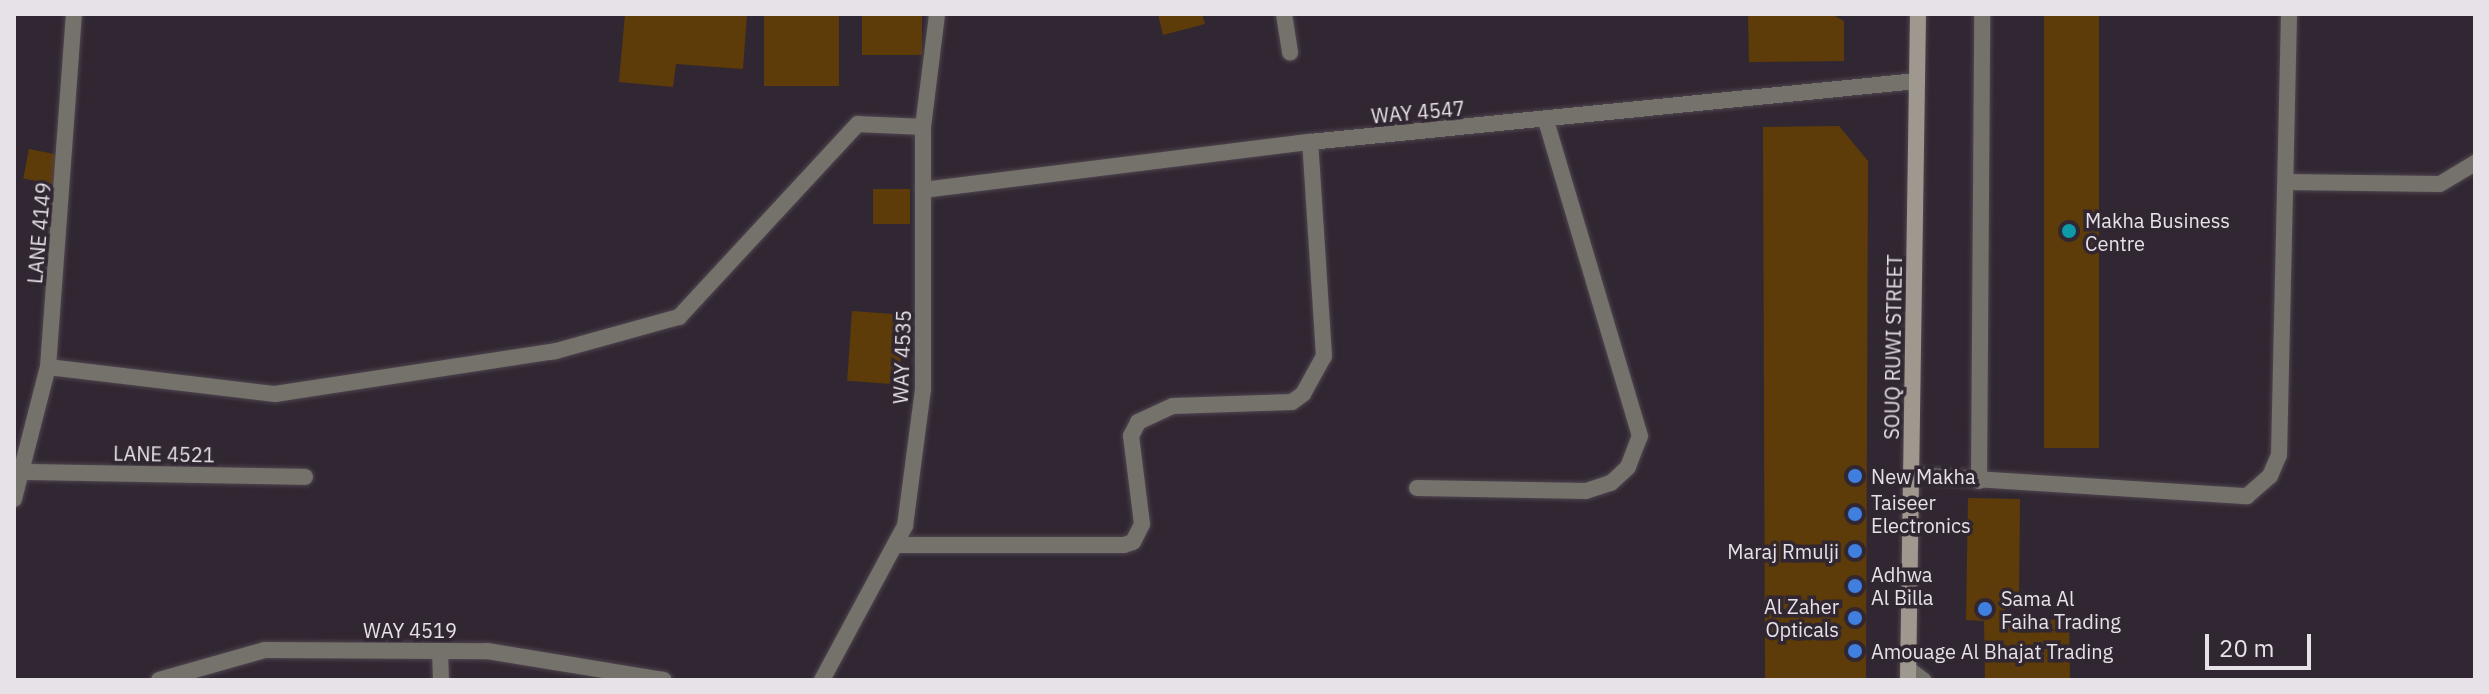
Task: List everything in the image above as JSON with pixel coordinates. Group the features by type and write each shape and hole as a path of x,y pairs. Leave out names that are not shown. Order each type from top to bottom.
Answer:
{"main road":[{"name":"SOUQ RUWI STREET","path":"1908,675 1918,14"}],"street":[{"name":"LANE 4149","path":"14,499 48,367 74,14"},
{"name":"WAY 4535","path":"822,680 905,526 923,389 923,127 937,14"},
{"path":"1284,14 1290,53"},
{"path":"1979,481 1982,14"},
{"path":"1911,475 2247,496 2270,476 2279,455 2289,14"},
{"name":"WAY 4547","path":"923,190 1310,142 1546,121 1917,81"},
{"path":"1417,488 1586,491 1611,483 1628,467 1640,436 1546,121"},
{"path":"48,367 275,394 556,351 679,317 858,124 923,127"},
{"path":"895,545 1124,545 1133,542 1142,524 1131,436 1138,422 1173,406 1292,402 1303,394 1324,356 1310,142"},
{"path":"2286,182 2440,184 2475,163"},
{"name":"LANE 4521","path":"23,472 305,477"},
{"name":"WAY 4519","path":"159,680 265,650 487,651 664,680"},
{"path":"440,651 441,680"},
{"path":"1908,675 1923,680"}],"building":[{"path":"625,14 747,14 743,69 676,64 673,87 619,82"},
{"path":"764,14 839,14 839,86 764,86"},
{"path":"862,14 922,14 922,55 862,55"},
{"path":"1158,14 1202,14 1205,24 1163,35"},
{"path":"1748,14 1831,14 1844,21 1844,61 1749,62"},
{"name":"Makha Business Centre","path":"2044,14 2099,14 2099,448 2044,448"},
{"path":"1839,126 1868,161 1866,680 1765,680 1763,127"},
{"path":"29,149 59,155 54,184 23,178"},
{"path":"873,189 910,189 910,224 873,224"},
{"path":"852,311 904,315 899,384 847,381"},
{"path":"1968,498 2020,499 2019,599 2005,598 2005,621 2069,619 2070,680 1985,680 1984,621 1966,620"}],"place":[{"name":"Makha Business Centre","path":"2069,231"},
{"name":"New Makha","path":"1855,476"},
{"name":"Taiseer Electronics","path":"1855,514"},
{"name":"Maraj Rmulji","path":"1855,551"},
{"name":"Adhwa Al Billa","path":"1855,586"},
{"name":"Sama Al Faiha Trading","path":"1985,609"},
{"name":"Al Zaher Opticals","path":"1855,618"},
{"name":"Amouage Al Bhajat Trading","path":"1855,651"}]}
